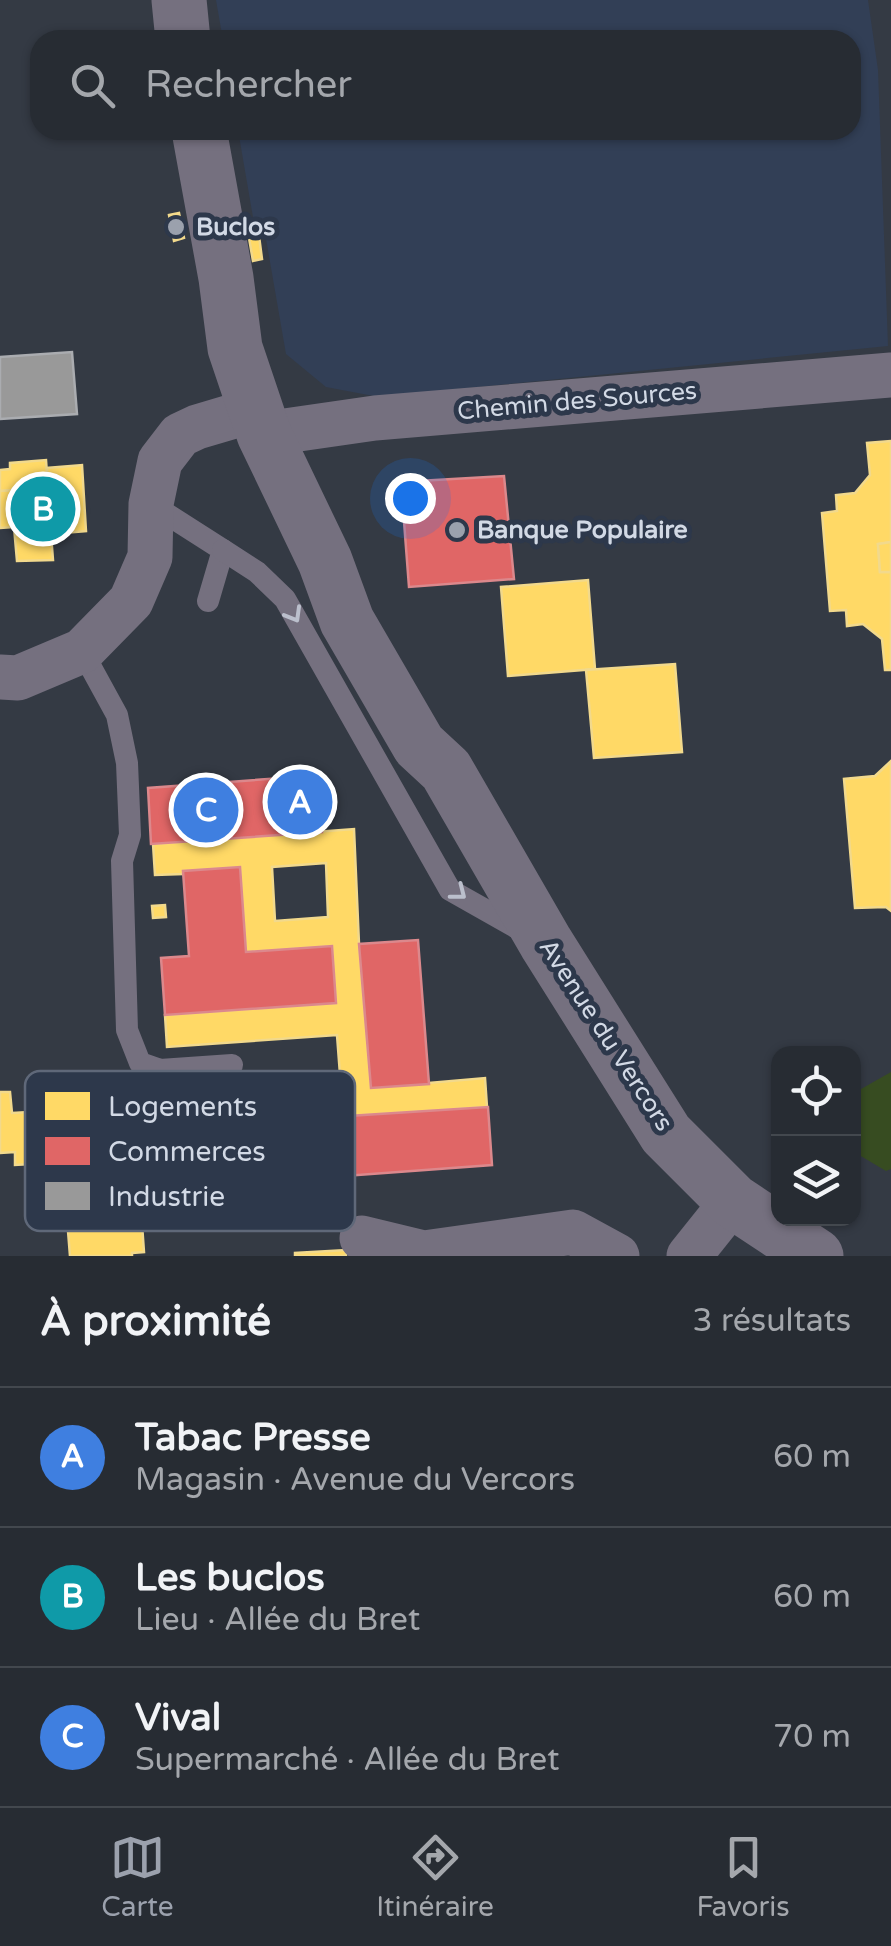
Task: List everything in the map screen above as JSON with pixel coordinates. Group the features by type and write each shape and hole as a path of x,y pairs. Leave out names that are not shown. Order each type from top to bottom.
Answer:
{"street":[{"path":"179,0 182,30"},
{"name":"Avenue du Vercors","path":"200,140 235,348 259,422 324,561 347,621 419,745 446,770 546,944 666,1134 733,1202 816,1256"},
{"name":"Chemin des Sources","path":"82,651 131,601 150,557 151,504 160,461 180,435 197,427 375,418 891,375"},
{"path":"0,677 18,678 82,651"},
{"path":"690,1256 733,1202"},
{"path":"362,1238 424,1252 573,1232 617,1256"}],"lane":[{"path":"151,504 258,572 284,599 450,890 546,944"},
{"path":"208,601 222,550"},
{"path":"82,651 117,715 127,763 130,835 122,861 127,1030 132,1047 140,1063 160,1070 232,1065"}],"shaded area":[{"path":"216,0 868,0 878,70 888,346 379,397 326,387 286,354 265,233 254,223 240,140 861,140 861,30 221,30"}],"green space":[{"path":"891,1072 891,1169 886,1171 861,1156 861,1089"}],"building: Logements":[{"name":"Buclos","path":"179,213 184,238 174,241 169,215"},
{"name":"Buclos","path":"259,236 262,259 253,261 249,238"},
{"path":"891,441 891,542 878,544 880,572 891,572 891,670 885,670 882,639 863,624 847,626 846,610 830,611 822,513 837,511 836,495 855,493 870,475 867,443"},
{"path":"46,460 48,488 0,491 0,470 10,469 10,463"},
{"path":"82,465 86,531 51,534 53,560 17,561 14,527 0,528 0,491 48,488 47,468"},
{"path":"891,542 891,572 880,572 878,544"},
{"path":"588,580 595,669 508,676 501,587"},
{"path":"675,664 682,752 594,758 586,670"},
{"path":"891,761 891,911 886,907 855,908 844,779 875,776"},
{"path":"354,829 371,1088 485,1078 487,1107 355,1116 355,1071 340,1071 337,1035 167,1047 165,1015 336,1003 332,946 246,952 240,867 155,875 153,844","holes":["326,863 328,917 275,921 272,867"]},
{"path":"165,905 166,917 153,918 152,906"},
{"path":"0,1092 10,1092 12,1113 25,1112 25,1164 15,1165 15,1152 0,1153"},
{"path":"68,1231 142,1231 144,1252 132,1256 70,1256"},
{"path":"346,1250 346,1256 295,1256 295,1253"}],"building: Commerces":[{"name":"Banque Populaire","path":"504,476 514,579 409,587 401,482"},
{"path":"321,775 322,832 151,844 148,788"},
{"path":"240,867 246,952 332,946 336,1003 165,1015 161,958 189,956 183,871"},
{"path":"418,940 429,1084 371,1088 359,944"},
{"path":"488,1107 492,1165 355,1175 355,1116"}],"building: Industrie":[{"path":"72,352 77,414 0,419 0,357"}],"place":[{"name":"Buclos","path":"176,227"},
{"name":"Les buclos","path":"43,509"},
{"name":"Banque Populaire","path":"457,530"},
{"name":"Tabac Presse","path":"300,802"},
{"name":"Vival","path":"206,810"}]}
